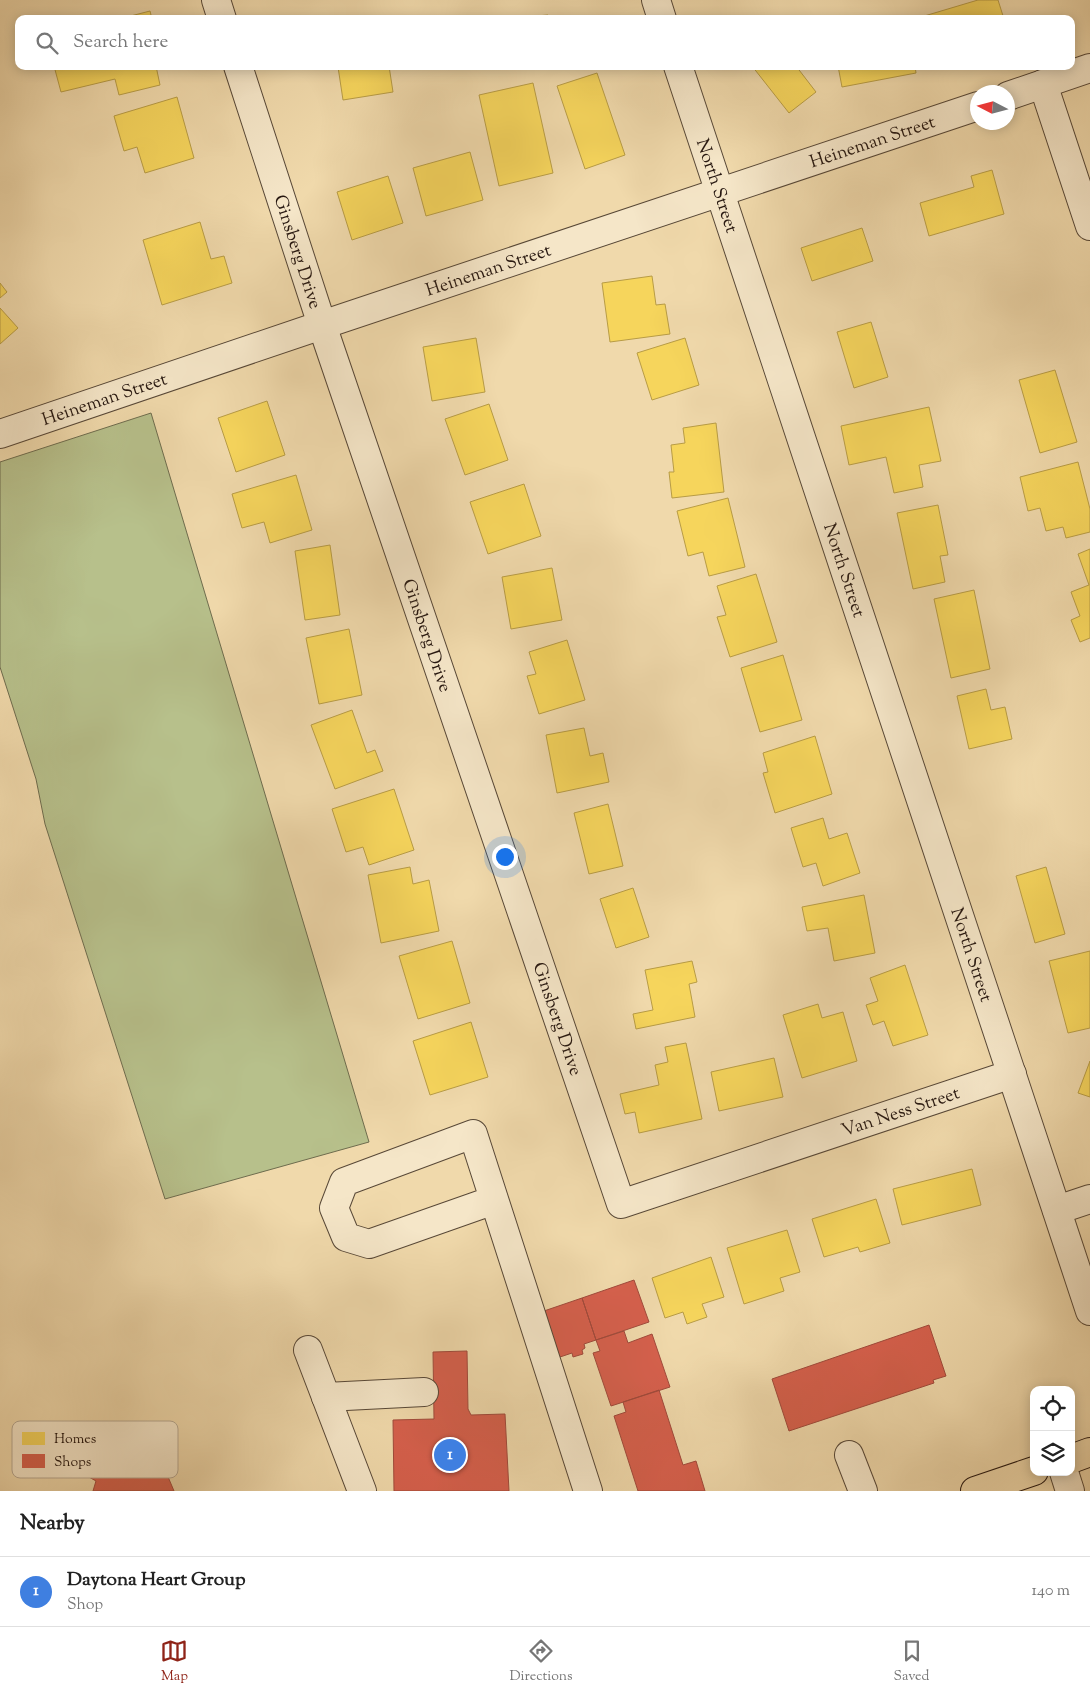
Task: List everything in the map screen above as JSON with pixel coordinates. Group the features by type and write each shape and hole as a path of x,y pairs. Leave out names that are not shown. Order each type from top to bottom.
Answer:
{"main road":[{"path":"1075,1458 1090,1452"},
{"path":"975,1491 1007,1486 1030,1473"}],"street":[{"path":"216,0 221,15"},
{"path":"656,0 661,15"},
{"path":"1015,94 1090,68"},
{"name":"Ginsberg Drive","path":"239,70 322,325 621,1204"},
{"name":"North Street","path":"679,70 1012,1074"},
{"path":"1043,84 1090,226"},
{"name":"Heineman Street","path":"0,434 970,109"},
{"path":"1012,1074 1090,1311"},
{"name":"Van Ness Street","path":"621,1204 1012,1074"},
{"path":"494,1200 369,1244 346,1237 334,1208 344,1182 473,1134 588,1491"},
{"path":"1057,1210 1090,1199"},
{"path":"308,1350 362,1491"},
{"path":"326,1397 424,1392"},
{"path":"849,1455 863,1491"},
{"path":"1065,1476 1070,1491"}],"green space":[{"path":"151,413 369,1142 165,1199 45,824 36,779 0,667 0,462"}],"building: Homes":[{"path":"978,0 998,0 1003,15 928,15"},
{"path":"150,11 151,15 134,15"},
{"path":"55,70 157,70 160,85 119,95 115,79 61,92"},
{"path":"338,70 390,70 393,92 343,100"},
{"path":"755,70 799,70 816,92 789,113"},
{"path":"839,70 916,70 916,73 842,87"},
{"path":"597,73 625,155 585,169 557,86"},
{"path":"533,83 553,173 499,186 479,95"},
{"path":"177,97 194,158 145,173 137,147 124,151 114,116"},
{"path":"470,152 483,200 426,216 413,168"},
{"path":"992,170 1004,214 929,236 920,203 974,187 971,176"},
{"path":"388,176 403,223 352,240 337,192"},
{"path":"200,222 211,259 224,256 232,283 162,305 143,240"},
{"path":"862,228 873,261 812,281 801,248"},
{"path":"652,276 656,305 665,304 670,334 610,342 602,283"},
{"path":"0,283 7,292 0,298"},
{"path":"0,308 18,328 0,344"},
{"path":"871,322 888,377 854,388 837,332"},
{"path":"476,338 485,392 432,401 423,347"},
{"path":"685,338 699,385 652,400 637,353"},
{"path":"1055,370 1077,442 1040,453 1019,380"},
{"path":"267,401 285,455 236,472 218,418"},
{"path":"489,404 508,460 465,475 445,419"},
{"path":"929,407 941,461 919,465 923,487 894,493 886,457 849,465 841,426"},
{"path":"716,423 724,492 672,498 669,472 674,472 671,445 685,443 683,428"},
{"path":"1078,462 1090,509 1090,532 1066,538 1063,527 1046,531 1040,508 1028,511 1020,477"},
{"path":"296,475 312,530 270,543 264,522 242,528 232,494"},
{"path":"524,484 541,536 488,554 470,502"},
{"path":"728,498 745,567 709,576 703,552 688,556 677,511"},
{"path":"938,505 948,555 940,556 945,582 913,589 897,513"},
{"path":"330,545 340,615 305,620 295,551"},
{"path":"1090,549 1090,638 1080,642 1071,620 1080,616 1071,592 1089,585 1078,554"},
{"path":"552,568 562,620 511,629 502,577"},
{"path":"756,574 777,642 730,657 717,617 726,615 717,586"},
{"path":"974,590 990,669 951,678 934,599"},
{"path":"349,629 362,695 319,704 306,638"},
{"path":"567,640 585,700 539,714 527,676 536,674 529,652"},
{"path":"783,655 802,720 760,732 741,668"},
{"path":"986,689 991,710 1005,707 1012,739 969,749 957,696"},
{"path":"352,710 367,753 375,750 383,771 335,789 311,725"},
{"path":"584,728 590,756 603,753 609,782 557,793 546,735"},
{"path":"815,736 832,794 775,813 763,773 768,772 763,753"},
{"path":"394,789 414,850 369,865 363,847 346,852 332,809"},
{"path":"608,804 623,866 589,874 574,813"},
{"path":"823,818 829,839 847,833 860,873 823,886 816,863 803,867 791,828"},
{"path":"410,867 413,884 429,880 439,931 381,943 368,875"},
{"path":"1046,867 1065,934 1035,943 1016,876"},
{"path":"633,888 649,937 616,948 600,899"},
{"path":"864,895 875,953 834,961 828,928 807,931 802,907"},
{"path":"452,941 470,1003 418,1019 399,956"},
{"path":"1090,951 1090,1028 1068,1033 1049,961"},
{"path":"692,961 697,982 689,984 695,1017 636,1029 633,1014 653,1010 645,970"},
{"path":"905,965 928,1035 893,1046 884,1021 873,1025 866,1005 878,1001 870,978"},
{"path":"818,1004 822,1018 843,1012 857,1061 802,1078 783,1015"},
{"path":"471,1022 488,1077 430,1095 413,1041"},
{"path":"686,1043 702,1119 639,1133 635,1112 625,1114 620,1094 659,1085 655,1065 668,1062 665,1047"},
{"path":"774,1058 783,1097 719,1111 711,1072"},
{"path":"1090,1061 1090,1097 1078,1093"},
{"path":"972,1169 981,1205 902,1225 893,1189"},
{"path":"876,1199 890,1243 860,1252 858,1247 824,1257 812,1219"},
{"path":"787,1230 800,1272 780,1278 784,1291 744,1304 727,1248"},
{"path":"711,1257 724,1297 702,1304 707,1317 687,1324 683,1312 665,1318 652,1278"}],"building: Shops":[{"path":"634,1280 649,1322 596,1340 582,1298"},
{"path":"582,1298 596,1340 584,1344 583,1354 573,1357 572,1353 557,1358 541,1312"},
{"path":"929,1325 946,1376 933,1380 934,1383 789,1431 772,1379"},
{"path":"624,1331 628,1343 652,1334 670,1387 611,1406 593,1353 600,1351 596,1340"},
{"path":"467,1351 468,1409 471,1415 505,1414 509,1491 394,1491 393,1420 434,1419 433,1352"},
{"path":"659,1390 683,1465 696,1461 705,1491 638,1491 614,1416 626,1412 623,1402"},
{"path":"91,1478 169,1478 174,1491 93,1491 96,1481"}],"place":[{"name":"Daytona Heart Group","path":"450,1455"}]}
